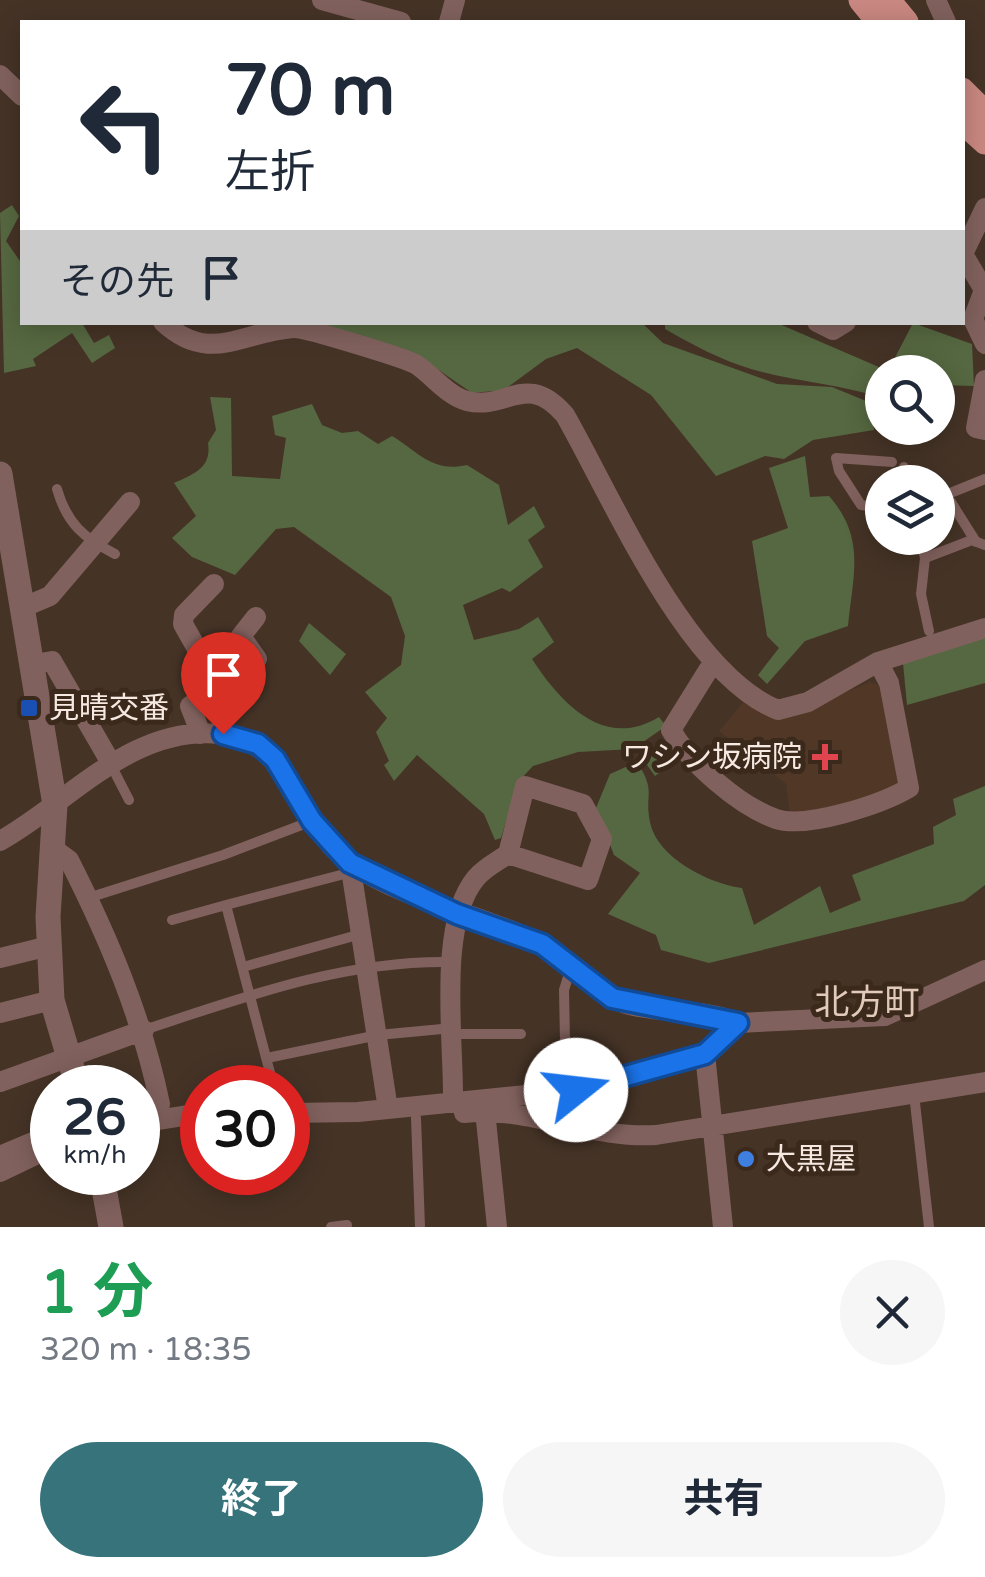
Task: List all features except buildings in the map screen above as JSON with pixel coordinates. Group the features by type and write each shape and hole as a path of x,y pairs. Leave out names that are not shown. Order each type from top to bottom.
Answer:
{"main road":[{"path":"861,0 877,20"},
{"path":"888,0 904,20"}],"street":[{"path":"322,0 394,20"},
{"path":"0,75 20,94"},
{"path":"965,253 985,208"},
{"path":"965,261 984,290 974,319 985,344"},
{"path":"167,325 189,340 212,346 266,332 308,330 414,363 462,400 491,400 518,391 548,400 565,415 658,580 712,664 764,705 786,711 878,662 985,628"},
{"path":"984,394 976,428 985,430"},
{"path":"0,474 56,805 49,946 52,1000 70,1065"},
{"path":"24,607 50,596 130,502"},
{"path":"214,584 184,615 183,624 218,686"},
{"path":"201,734 190,706 257,659 241,636 256,618"},
{"path":"35,664 52,661 110,763"},
{"path":"712,664 671,730 686,755 725,787 774,818 791,821 880,805 909,788 889,684 878,662"},
{"path":"0,842 110,763 146,746 201,734 223,734 258,744 275,759 312,821 351,868 457,914 542,944 600,991 628,1004 738,1023 885,1016 985,970"},
{"path":"453,1101 451,962 457,914 476,878 508,854 525,786 582,804 602,839 588,880 508,854"},
{"path":"54,849 69,860 88,898 144,1030 152,1065"},
{"path":"351,868 388,1109"},
{"path":"0,958 49,946"},
{"path":"0,1013 52,1000"},
{"path":"310,1125 352,1126 416,1118 566,1091 705,1054 738,1023"},
{"path":"0,1082 144,1030"},
{"path":"705,1054 724,1227"},
{"path":"310,1112 453,1101 485,1105 606,1135 656,1135 985,1082"},
{"path":"160,1104 180,1102"},
{"path":"485,1105 496,1227"},
{"path":"0,1156 30,1143"},
{"path":"0,1172 30,1158"},
{"path":"105,1195 111,1227"}],"lane":[{"path":"865,506 838,471 836,458 899,465"},
{"path":"955,491 985,479"},
{"path":"57,489 70,520 93,542 115,554"},
{"path":"925,558 980,544 955,512"},
{"path":"924,555 921,594 928,631"},
{"path":"110,763 129,800"},
{"path":"88,898 223,855 312,821"},
{"path":"172,920 351,868"},
{"path":"226,905 269,1065"},
{"path":"243,968 361,934"},
{"path":"144,1030 250,995 366,966 451,962"},
{"path":"566,1091 564,990 571,967"},
{"path":"267,1058 378,1035 454,1031 522,1034"},
{"path":"914,1094 930,1227"},
{"path":"416,1118 420,1227"},
{"path":"330,1227 347,1222"}],"shaded area":[{"name":"ワシン坂病院","path":"870,682 883,687 903,783 879,799 790,816 786,784 719,731 745,700 779,720"}],"green space":[{"path":"12,205 19,216 6,241 20,261 20,325 83,325 94,343 109,335 115,348 92,363 72,333 33,359 36,366 4,373 0,213"},
{"path":"318,325 644,325 663,343 777,384 832,387 865,401 865,431 813,440 784,459 765,456 716,476 651,395 577,348 546,359 504,390 472,393 430,364"},
{"path":"665,325 782,325 865,361 865,393 767,373 707,352 665,329"},
{"path":"912,325 972,344 974,386 955,385 955,355 896,355"},
{"path":"210,397 231,398 232,476 280,479 286,438 275,435 272,416 312,404 322,425 342,433 358,431 378,444 392,436 435,464 467,465 499,485 508,525 534,506 545,527 528,540 543,567 510,592 502,588 463,605 474,640 519,629 538,617 554,642 532,659 571,706 603,725 639,726 659,717 666,726 633,749 578,752 533,766 518,782 501,838 495,840 484,814 417,755 394,781 384,765 389,761 376,732 387,718 365,692 401,665 405,636 391,597 294,527 276,529 235,575 192,557 172,538 196,516 174,483 200,469 207,459 208,443 216,430"},
{"path":"805,456 810,497 829,496 841,512 853,542 848,626 805,641 767,684 758,675 779,648 767,636 752,541 788,528 769,468"},
{"path":"309,623 346,654 330,675 299,641"},
{"path":"985,637 985,683 907,705 903,663"},
{"path":"668,743 676,760 655,776 642,758 656,744"},
{"path":"637,762 648,787 650,822 663,847 701,875 742,888 754,925 820,886 830,913 861,900 852,875 934,844 933,827 956,815 953,799 985,786 985,885 964,901 709,963 661,950 656,935 608,914 640,873 614,855 596,808 610,774"}],"place":[{"name":"見晴交番","path":"29,708"},
{"name":"ワシン坂病院","path":"825,757"},
{"name":"大黒屋","path":"746,1159"}],"district":[{"name":"北方町","path":"867,1002"}],"route":[{"path":"223,734 258,744 275,759 312,821 350,863 457,914 542,944 612,998 738,1023 705,1054 576,1090"}]}
